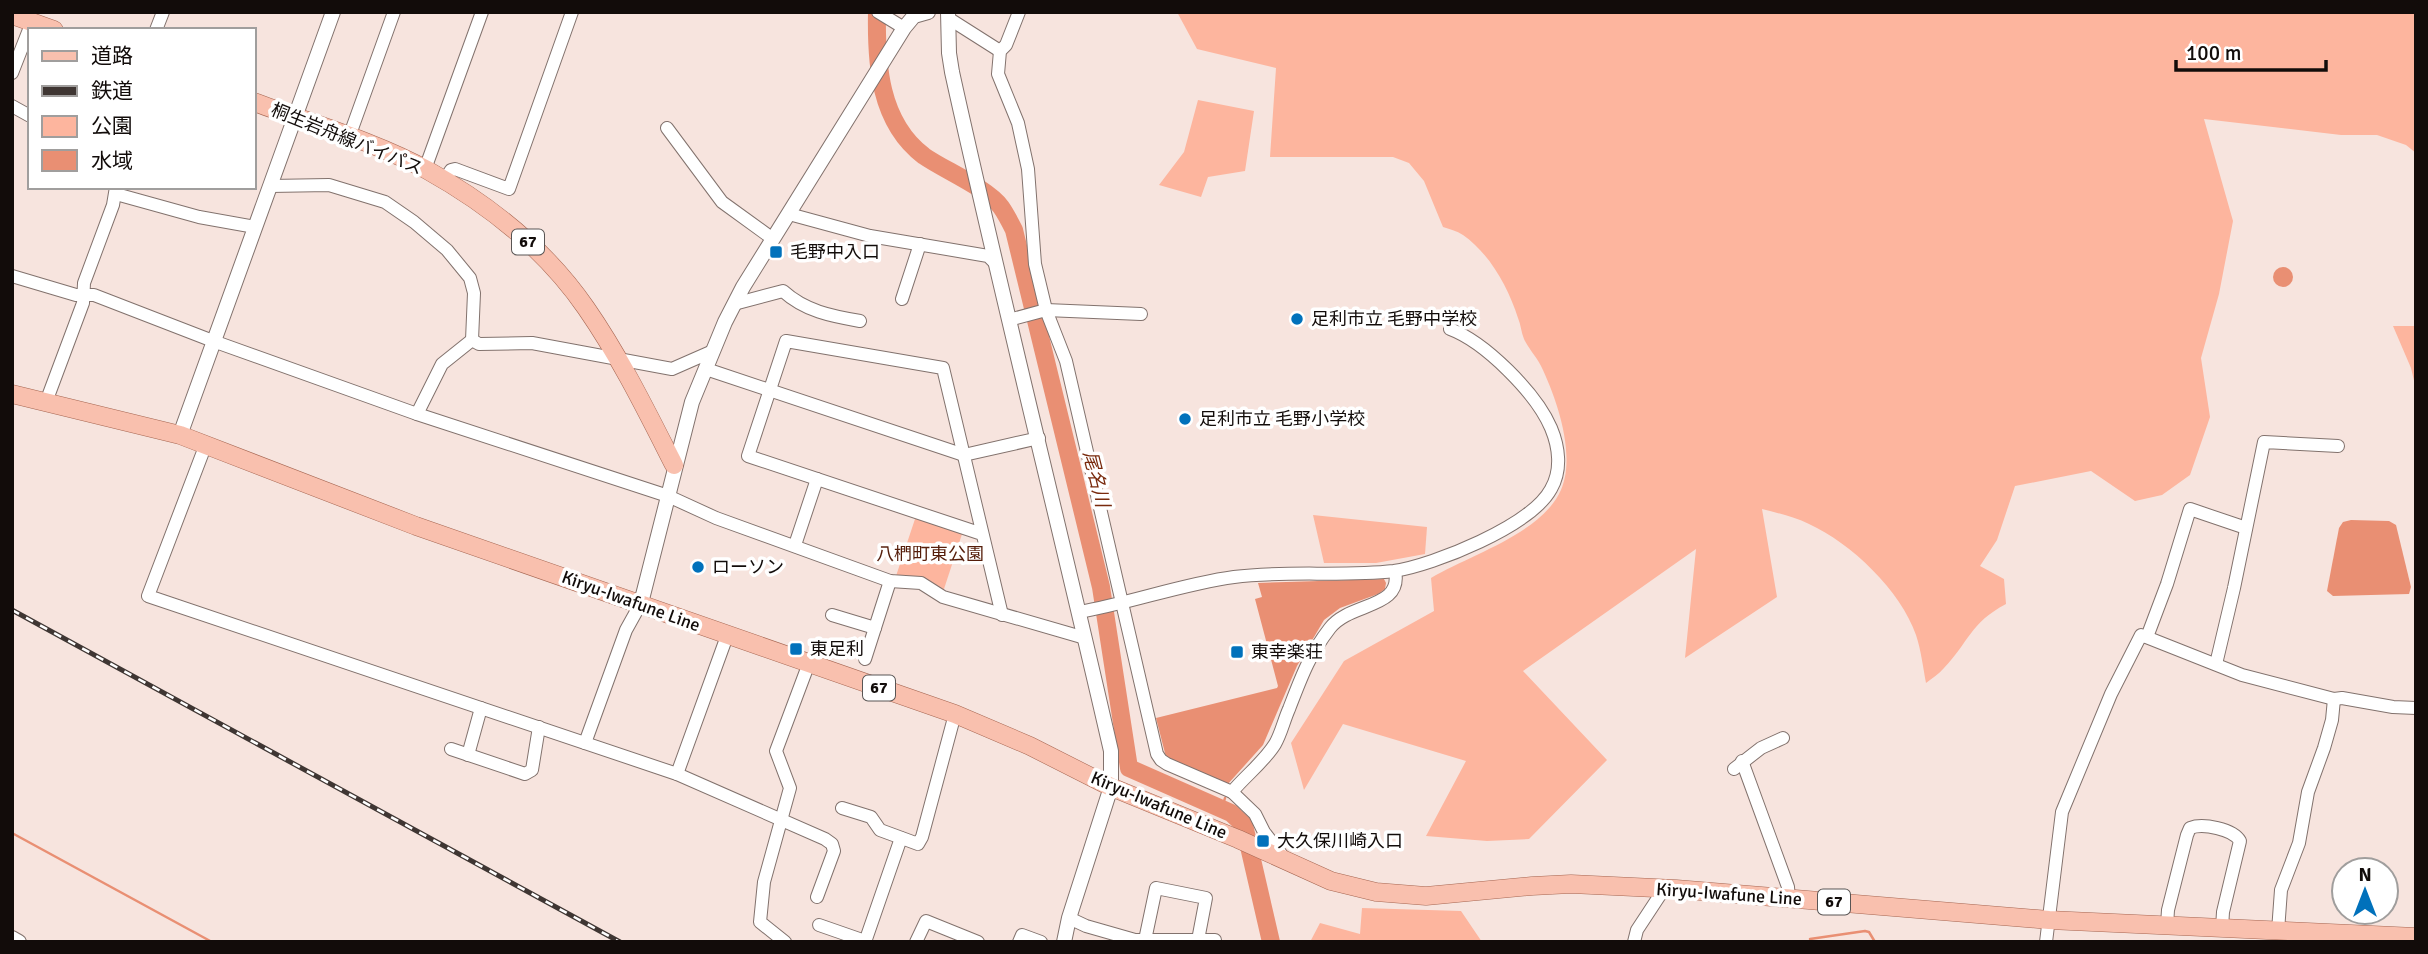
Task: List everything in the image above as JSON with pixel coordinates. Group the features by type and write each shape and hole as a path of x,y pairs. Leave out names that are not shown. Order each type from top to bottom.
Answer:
{"main road":[{"path":"12,15 48,28"},
{"name":"桐生岩舟線バイパス","path":"256,103 425,169 509,225 541,254 585,306 618,359 674,465"},
{"name":"Kiryu-Iwafune Line","path":"12,394 180,435 416,526 955,714 1030,746 1111,787 1331,881 1404,896 1571,884 2049,920 2167,926 2202,934 2222,928 2278,931 2299,937 2416,937"}],"street":[{"path":"180,435 333,12"},
{"path":"349,137 394,12"},
{"path":"425,169 482,12"},
{"path":"444,181 455,169 509,189 572,12"},
{"path":"878,12 904,28"},
{"path":"585,743 626,630 641,603 692,402 734,304 883,59 914,16 928,12"},
{"path":"1020,12 1006,45 1000,51 998,74 1018,123 1028,169 1035,264 1044,311 1066,361 1116,603 1157,754 1161,760 1233,792 1255,814 1264,832 1288,862"},
{"path":"944,14 1000,51"},
{"path":"944,14 952,72 995,263 1015,318 1039,438 1086,611 1085,638 1111,751 1111,787 1069,918 1065,942"},
{"path":"30,28 32,22"},
{"path":"12,73 28,32"},
{"path":"12,106 28,115"},
{"path":"667,128 722,202 773,239"},
{"path":"270,186 329,185 385,202 447,250 470,278 474,293 472,340 442,364 417,414"},
{"path":"46,402 83,303 84,283 116,191 199,217 255,227"},
{"path":"789,214 870,236 988,256 995,263"},
{"path":"902,299 920,244"},
{"path":"12,276 76,295 93,295 417,414 668,496 716,518 890,581 921,583 943,597 1085,638"},
{"path":"734,304 783,291 795,302 824,314 860,321"},
{"path":"1015,318 1044,311 1142,314"},
{"path":"1086,611 1218,579 1395,571 1429,562 1506,529 1541,503 1556,480 1559,463 1550,427 1527,391 1475,341 1450,329"},
{"path":"472,340 479,344 532,343 672,369 713,351"},
{"path":"982,534 748,456 786,341 943,368 1002,615"},
{"path":"706,369 964,455 1039,438"},
{"path":"2216,664 2264,442 2338,446"},
{"path":"205,444 148,596 677,774 832,844 834,851 817,897"},
{"path":"795,545 817,479"},
{"path":"2147,637 2190,509 2246,528"},
{"path":"1233,792 1275,744 1308,658 1332,625 1347,612 1385,599 1394,590 1397,580 1395,571"},
{"path":"865,659 890,581"},
{"path":"832,615 875,628"},
{"path":"2046,942 2062,812 2111,694 2141,635 2242,675 2334,699 2416,708"},
{"path":"677,774 727,636"},
{"path":"785,942 760,922 764,883 790,788 776,751 810,663"},
{"path":"2278,931 2281,890 2299,843 2308,792 2324,748 2334,699"},
{"path":"468,755 481,708"},
{"path":"842,808 871,817 880,830 918,844 955,714"},
{"path":"451,749 525,774 532,770 539,727"},
{"path":"1783,738 1761,748 1738,765 1788,887 1789,899"},
{"path":"2167,926 2168,910 2187,835 2190,828 2200,825 2234,834 2240,841 2223,912 2222,928"},
{"path":"819,925 865,941 901,838"},
{"path":"1145,940 1156,888 1206,898 1198,940"},
{"path":"1634,942 1640,924 1664,889"},
{"path":"1069,918 1125,940 1215,940"},
{"path":"916,942 926,920 978,942"},
{"path":"1019,942 1022,935 1041,942"},
{"path":"12,938 19,942"}],"green space":[{"path":"1177,12 2416,12 2416,153 2406,145 2377,135 2341,135 2204,119 2233,221 2219,294 2201,358 2210,417 2190,475 2162,495 2135,501 2091,471 2015,486 1997,540 1980,566 2004,579 2006,604 1985,618 1944,668 1926,683 1918,641 1909,618 1873,570 1825,532 1798,519 1762,509 1777,597 1685,658 1696,549 1523,671 1607,760 1529,839 1487,841 1426,836 1466,761 1343,724 1304,790 1291,743 1344,661 1434,611 1431,578 1519,533 1549,508 1559,494 1566,464 1566,447 1559,412 1539,362 1524,339 1514,306 1497,272 1473,243 1461,234 1443,227 1424,181 1409,163 1393,157 1270,157 1276,68 1197,49"},
{"path":"1198,100 1254,111 1245,171 1208,177 1201,197 1159,185 1184,152"},
{"path":"2393,326 2416,326 2416,389 2411,368"},
{"path":"1313,515 1427,527 1425,554 1376,563 1324,563"},
{"name":"八椚町東公園","path":"916,516 963,531 943,592 896,576"},
{"path":"1362,908 1461,911 1482,942 1310,942 1320,923 1360,934"}],"water":[{"path":"2279,267 2287,267 2293,277 2287,287 2279,287 2273,281 2273,273"},
{"path":"2389,521 2396,525 2411,587 2409,594 2333,596 2327,591 2339,528 2343,522"},
{"path":"1384,579 1385,589 1378,594 1340,608 1324,620 1297,666 1263,745 1227,785 1166,757 1156,718 1277,688 1255,599 1262,597 1258,583"}],"waterway":[{"name":"尾名川","path":"877,12 883,90 898,126 909,142 924,156 976,186 994,200 1014,230 1101,587 1129,768 1231,813 1244,825 1271,942"},
{"path":"1222,808 1225,798"},
{"path":"12,833 212,942"},
{"path":"1810,939 1865,931 1869,932 1875,942"}],"railway":[{"path":"12,610 620,942"}],"place":[{"name":"毛野中入口","path":"776,252"},
{"name":"足利市立 毛野中学校","path":"1297,319"},
{"name":"足利市立 毛野小学校","path":"1185,419"},
{"name":"ローソン","path":"698,567"},
{"name":"東足利","path":"796,649"},
{"name":"東幸楽荘","path":"1237,652"},
{"name":"大久保川崎入口","path":"1263,841"}]}
